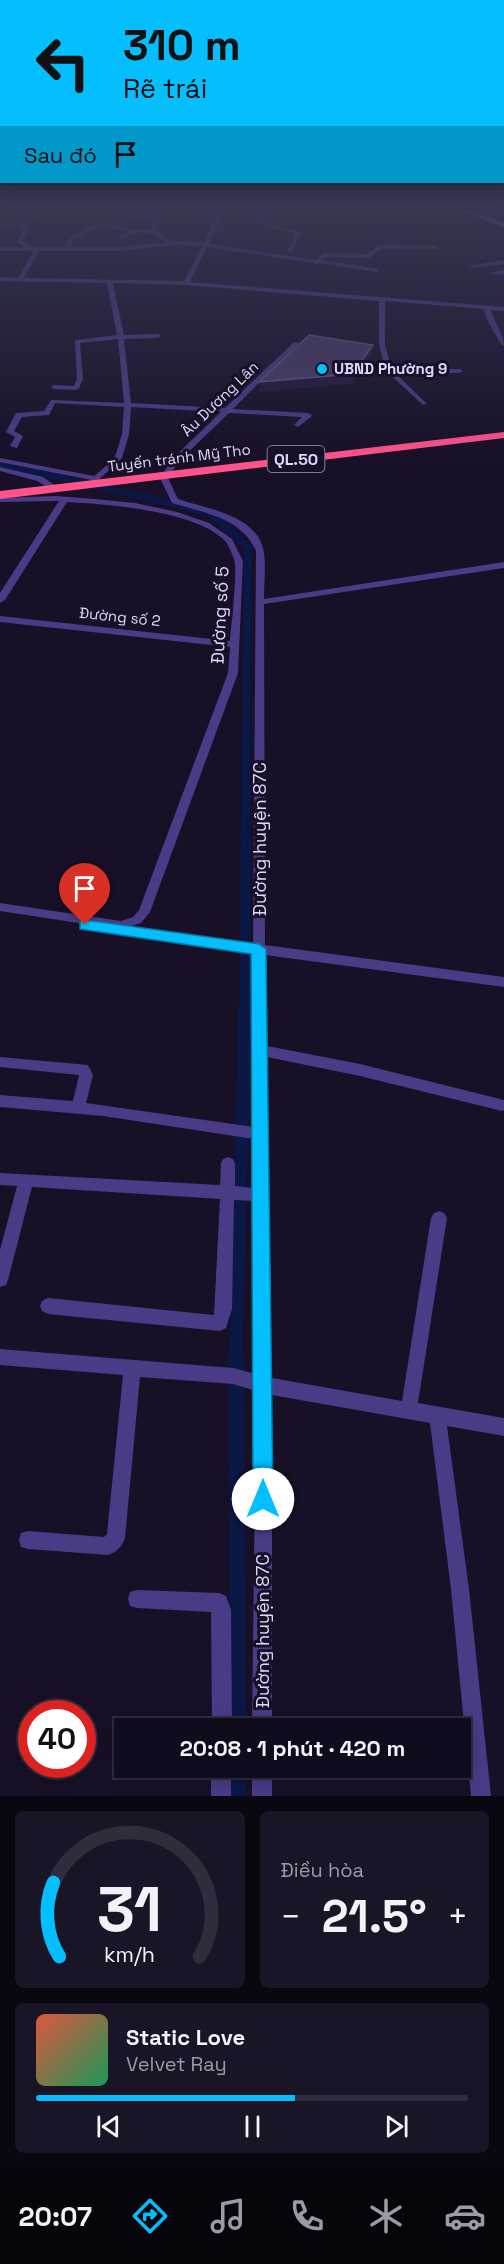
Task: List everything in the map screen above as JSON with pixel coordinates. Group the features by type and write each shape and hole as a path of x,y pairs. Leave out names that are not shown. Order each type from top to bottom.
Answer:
{"highway":[{"name":"Tuyến tránh Mỹ Tho","path":"0,495 92,482 504,435"}],"street":[{"path":"0,460 92,482 119,456 128,404 128,390 112,292"},
{"path":"294,292 504,309"},
{"path":"382,299 382,344 388,370 423,403"},
{"path":"487,308 490,320 504,344"},
{"path":"68,402 80,380 76,341 158,336"},
{"name":"Âu Dương Lân","path":"165,475 296,343"},
{"path":"388,370 460,371"},
{"path":"54,387 76,388"},
{"path":"14,446 19,436 10,432 21,413 44,414 53,401 308,415 298,425"},
{"path":"0,469 40,479 57,488"},
{"name":"Đường huyện 87C","path":"165,475 165,483 175,501 222,515 254,538 260,551 262,602 249,948 261,1050 248,1380 262,1718"},
{"name":"Đường số 5","path":"0,500 64,500 165,511 195,519 225,534 239,553 236,645 230,684 150,901 137,920 121,925 0,906"},
{"path":"0,600 64,500"},
{"path":"262,602 504,565"},
{"name":"Đường số 2","path":"0,619 236,645"},
{"path":"0,912 504,982"},
{"path":"261,1050 360,1070 502,1105"},
{"path":"0,1062 83,1069 86,1075 78,1108"},
{"path":"0,1101 78,1108 256,1133"},
{"path":"48,1306 220,1323 224,1309 231,1194 228,1163"},
{"path":"0,1179 257,1195"},
{"path":"0,1280 26,1181"},
{"path":"409,1409 439,1218"},
{"path":"0,1357 248,1380 504,1427"},
{"path":"28,1540 108,1546 116,1538 132,1368"},
{"path":"437,1414 459,1589 481,1796"},
{"path":"137,1599 219,1603 221,1610 222,1718"},
{"path":"220,1796 221,1778"},
{"path":"262,1778 262,1796"}],"building":[{"name":"UBND Phường 9","path":"309,335 373,345 352,374 259,382"}],"waterway":[{"path":"0,464 183,506 218,517"},
{"path":"214,516 248,548 246,735"},
{"path":"245,1010 246,733"},
{"path":"236,1357 245,1008"},
{"path":"236,1357 238,1718"},
{"path":"238,1778 238,1796"}],"place":[{"name":"UBND Phường 9","path":"322,369"}],"route":[{"path":"85,925 259,949 264,1384 263,1499"}]}
